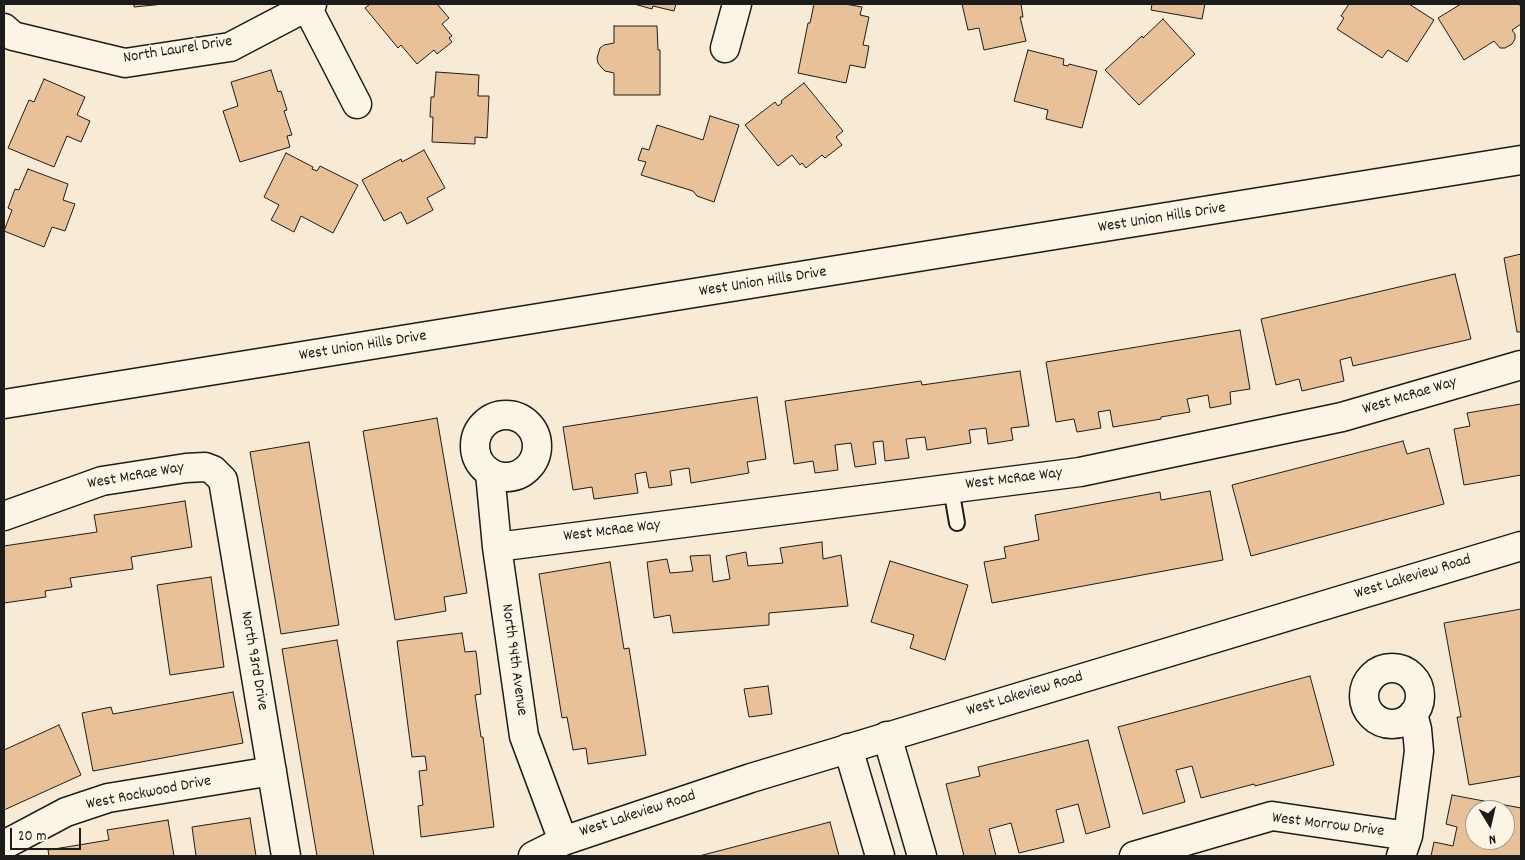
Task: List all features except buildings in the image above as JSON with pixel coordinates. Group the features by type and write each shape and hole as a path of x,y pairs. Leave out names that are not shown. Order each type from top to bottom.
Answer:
{"street":[{"path":"725,48 737,4"},
{"name":"North Laurel Drive","path":"7,40 125,62 230,47 310,6 357,104"},
{"name":"West Union Hills Drive","path":"4,404 1521,160"},
{"name":"West McRae Way","path":"497,547 1080,472 1342,417 1521,365"},
{"name":"West McRae Way","path":"4,516 102,481 186,468 205,467 213,470"},
{"name":"North 93rd Drive","path":"213,470 223,480 286,856"},
{"name":"North 94th Avenue","path":"490,473 497,547 524,736 563,841"},
{"name":"West Lakeview Road","path":"533,856 563,841 751,778 1521,546"},
{"path":"1404,846 1419,751 1417,729 1413,714"},
{"path":"887,736 922,856"},
{"path":"848,748 880,856"},
{"name":"West Rockwood Drive","path":"4,845 66,812 108,798 272,771"},
{"name":"West Morrow Drive","path":"1134,856 1272,816 1404,846"}],"lane":[{"path":"951,488 957,523"}]}
